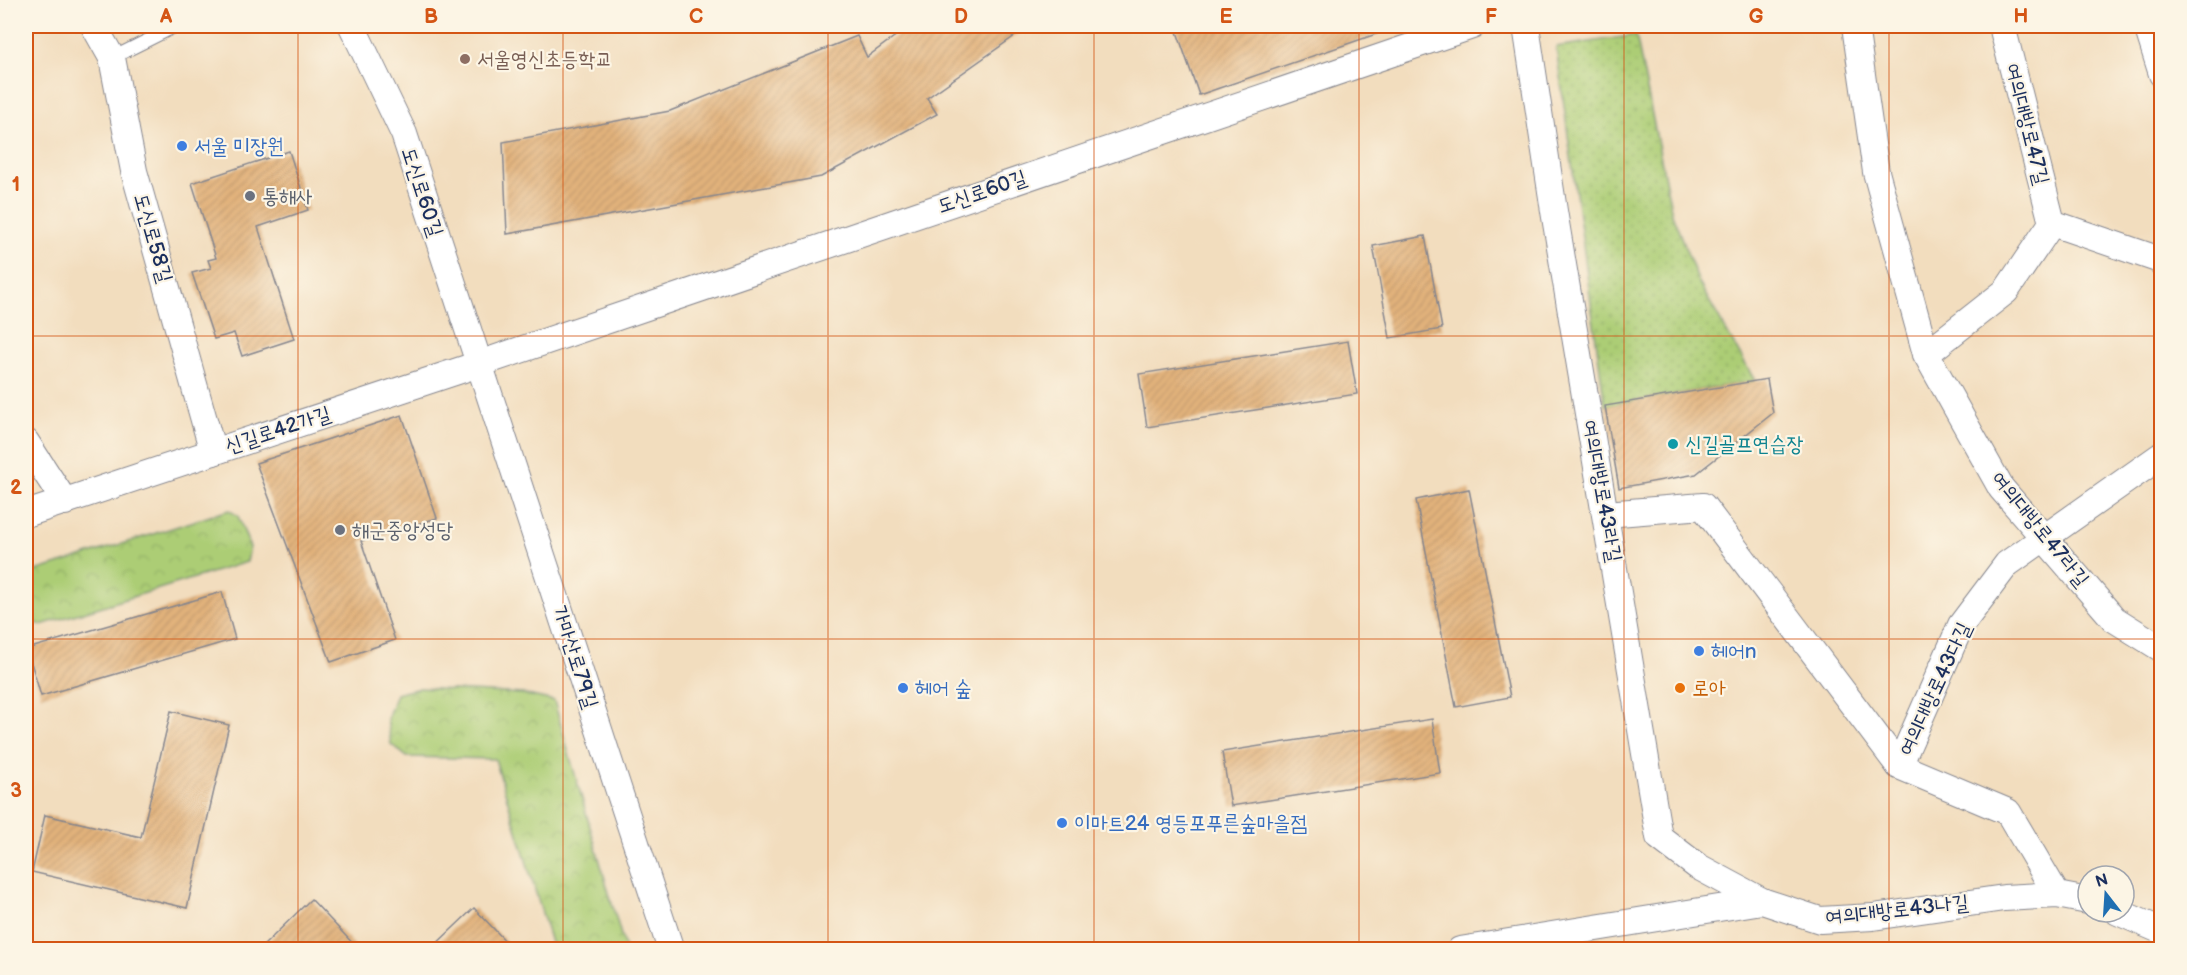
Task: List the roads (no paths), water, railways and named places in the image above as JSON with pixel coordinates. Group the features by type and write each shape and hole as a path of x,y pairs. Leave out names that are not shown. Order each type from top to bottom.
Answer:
{"street":[{"name":"도신로58길","path":"94,26 112,58 134,171 213,452"},
{"name":"도신로60길","path":"352,26 404,134 485,362 1472,26"},
{"name":"여의대방로43라길","path":"1526,26 1552,200 1659,837 1697,866 1762,901"},
{"name":"여의대방로47라길","path":"1855,26 1876,172 1926,354 2001,488 2114,619 2162,649"},
{"name":"여의대방로47길","path":"2002,26 2052,223"},
{"path":"2147,26 2162,74"},
{"path":"1926,354 2006,291 2052,223 2160,260 2162,263"},
{"name":"신길로42가길","path":"26,514 485,362"},
{"name":"가마산로79길","path":"485,362 671,950"},
{"path":"26,442 65,502"},
{"name":"여의대방로43다길","path":"2057,895 2008,812 1899,766 1961,625 2007,564 2162,455"},
{"path":"1606,514 1703,506 1899,766"},
{"name":"여의대방로43나길","path":"1460,950 1762,901 1820,920 1873,916 2004,898 2057,895 2076,899"},
{"path":"2136,920 2162,931"}],"lane":[{"path":"112,58 176,26"}],"place":[{"name":"서울영신초등학교","path":"465,59"},
{"name":"서울 미장원","path":"182,146"},
{"name":"통해사","path":"250,196"},
{"name":"신길골프연습장","path":"1673,444"},
{"name":"해군중앙성당","path":"340,530"},
{"name":"헤어n","path":"1699,651"},
{"name":"헤어 숲","path":"903,688"},
{"name":"로아","path":"1680,688"},
{"name":"이마트24 영등포푸른숲마을점","path":"1062,823"}]}
